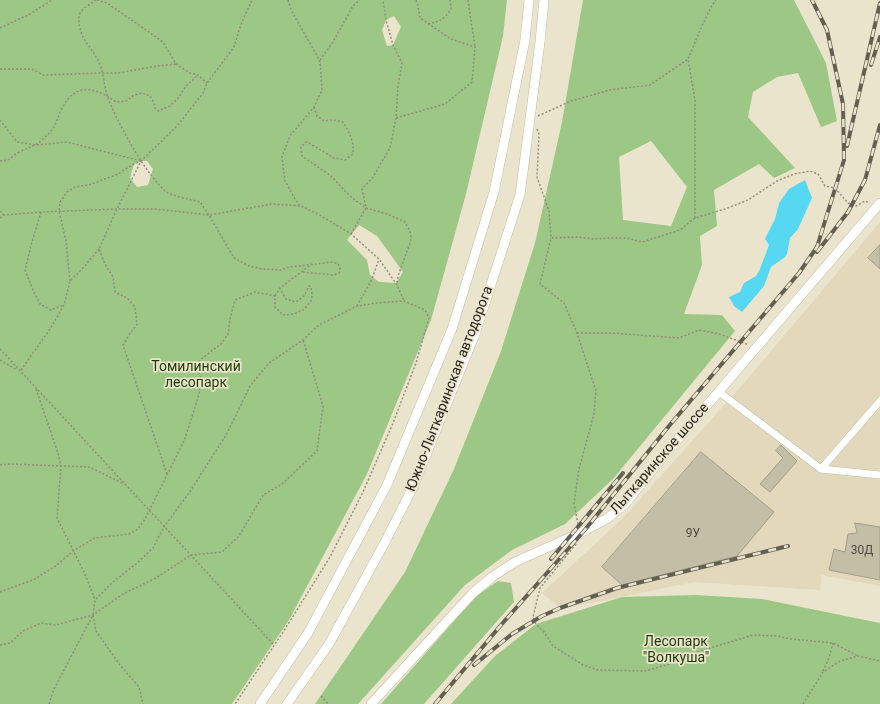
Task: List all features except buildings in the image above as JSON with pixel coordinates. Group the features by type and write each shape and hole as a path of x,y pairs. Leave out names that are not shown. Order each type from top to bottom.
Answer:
{"main road":[{"name":"Южно-Лыткаринская автодорога","path":"260,704 308,633 386,484 452,329 494,192 525,40 529,0"},
{"name":"Южно-Лыткаринская автодорога","path":"287,704 329,644 384,544 413,487 475,334 520,196 544,0"},
{"name":"Лыткаринское шоссе","path":"371,704 472,594 492,577 515,562 579,537 608,518 625,504 661,459 878,205"}],"lane":[{"path":"719,392 820,469 880,474"},
{"path":"820,469 880,401"}],"path":[{"path":"0,28 30,14 52,0"},
{"path":"207,83 198,75 190,73 176,64 163,42 107,3 97,0 83,9 78,18 82,36 99,61 107,95 119,121 141,161 158,184 168,194 200,202 234,258 249,266 280,270 290,267 333,262 338,264 340,268 339,273 334,275 301,272"},
{"path":"70,281 100,249 117,209 141,161 176,126 203,92 207,83 234,46 240,24 252,0"},
{"path":"288,0 291,10 320,61 322,90 314,107 290,136 282,157 285,181 295,199 301,206"},
{"path":"320,61 333,42 353,6 360,0"},
{"path":"351,234 366,208 362,189 373,177 390,148 396,118 398,86 402,63 393,45 386,20 383,0"},
{"path":"416,0 420,18 451,39 475,47"},
{"path":"428,24 443,19 448,15 451,9 450,0"},
{"path":"396,118 445,104 472,82 475,47 468,0"},
{"path":"534,118 572,101 610,90 650,85 688,59 711,7 716,0"},
{"path":"688,59 695,100 695,218"},
{"path":"0,69 32,69 43,75 118,73 176,64"},
{"path":"0,161 9,161 19,152 37,145 46,137 54,126 61,108 70,96 81,90 95,90 107,95 116,102 126,101 134,94 142,93 150,96 154,103 154,108 158,111 170,106 179,97 186,86 198,75"},
{"path":"314,107 318,116 324,121 333,120 343,122 351,135 354,145 353,154 345,160 334,158 309,142 306,142 301,147 302,156 331,176 350,196 366,208 405,222 410,231 410,243 398,276 397,285"},
{"path":"0,120 17,142 37,145 67,142 141,161"},
{"path":"537,128 539,134 537,177 549,211 552,238 540,284 564,303 577,333 596,391 594,414 579,469 574,503 579,537 540,588 534,617 536,624 544,632 553,646 582,664 598,670 645,671 670,664 697,652 753,635 776,636 833,643 858,656 880,661"},
{"path":"20,371 50,329 64,305 70,281 66,241 58,212 60,202 66,192 75,187 118,174 141,161"},
{"path":"552,238 626,238 642,242 680,230 695,218 748,200 777,182 794,174 810,171 818,174 825,186 835,188 848,202 856,206 865,201 878,205"},
{"path":"0,218 4,215 41,212 117,209 155,209 209,215 272,204 301,206 318,214 351,234 379,259 397,285 404,301"},
{"path":"0,211 4,215"},
{"path":"41,212 25,270 40,304 51,310 64,305"},
{"path":"100,249 105,264 113,277 115,292 127,298 135,307 137,325 123,345 167,474"},
{"path":"357,306 372,278 379,259"},
{"path":"280,288 286,299 296,302 304,296 309,286 311,287 311,301 303,310 294,314 284,315 275,307 275,296 280,288 310,265"},
{"path":"0,592 35,579 57,565 73,551 94,538 129,534 138,529 145,519 184,441 192,420 199,394 201,378 198,369 200,360 222,343 228,334 235,300 255,292 275,296"},
{"path":"95,600 114,581 136,564 153,548 164,527 189,493 226,435 250,386 270,363 303,340 319,325 357,306 404,301 426,310 429,318 416,362 393,423 363,492 330,557 235,704"},
{"path":"577,333 611,333 679,338 699,330 719,334 752,347"},
{"path":"0,645 10,643 23,631 41,623 55,625 93,615 123,594 156,578 191,555 222,552 239,536 264,495 282,484 317,451 323,406 303,340"},
{"path":"0,349 274,645"},
{"path":"0,360 20,371"},
{"path":"36,388 62,466 57,518 85,574 95,600 93,615 96,631 120,665 139,686 143,704"},
{"path":"0,465 10,464 89,467 126,485"},
{"path":"48,704 54,689 93,615"},
{"path":"803,704 823,672 833,643"},
{"path":"823,672 840,661 858,656"},
{"path":"321,696 328,704"}],"shaded area":[{"path":"880,222 880,586 821,575 820,590 694,582 561,609 542,593 624,517 744,383"}],"green space":[{"name":"Томилинский лесопарк","path":"0,0 507,0 503,36 466,194 431,320 367,474 289,620 232,704 0,704","holes":["394,16 401,27 393,45 387,46 382,30 386,20","147,161 153,169 148,185 137,187 130,178 134,164","359,225 377,236 403,272 396,283 379,282 370,275 367,260 347,240"]},
{"path":"583,0 794,0 826,63 837,121 821,127 798,73 777,77 753,92 748,117 795,168 774,178 759,164 714,190 717,226 700,236 702,265 684,314 722,315 735,331 613,479 565,524 512,550 465,585 358,704 315,704 405,572 454,469 501,351 535,243 562,122","holes":["651,141 687,187 671,226 623,220 619,157"]},
{"path":"498,581 511,583 514,602 424,704 381,704 476,596"},
{"name":"Лесопарк \"Волкуша\"","path":"696,595 762,599 880,623 880,704 451,704 495,656 536,624 622,597"}],"water":[{"path":"805,180 812,198 798,229 790,238 787,254 771,267 764,286 742,312 734,306 729,297 740,292 744,283 756,276 769,245 765,239 775,219 779,203 789,189"}],"railway":[{"path":"435,704 501,625 584,531 669,426 799,273 817,247 844,160 843,104 827,30 812,0"},
{"path":"847,146 880,3"},
{"path":"871,65 880,37"},
{"path":"817,252 848,212 865,180 880,125"},
{"path":"551,559 623,473"},
{"path":"474,665 512,634 542,616 560,608 617,588 788,546"}]}
